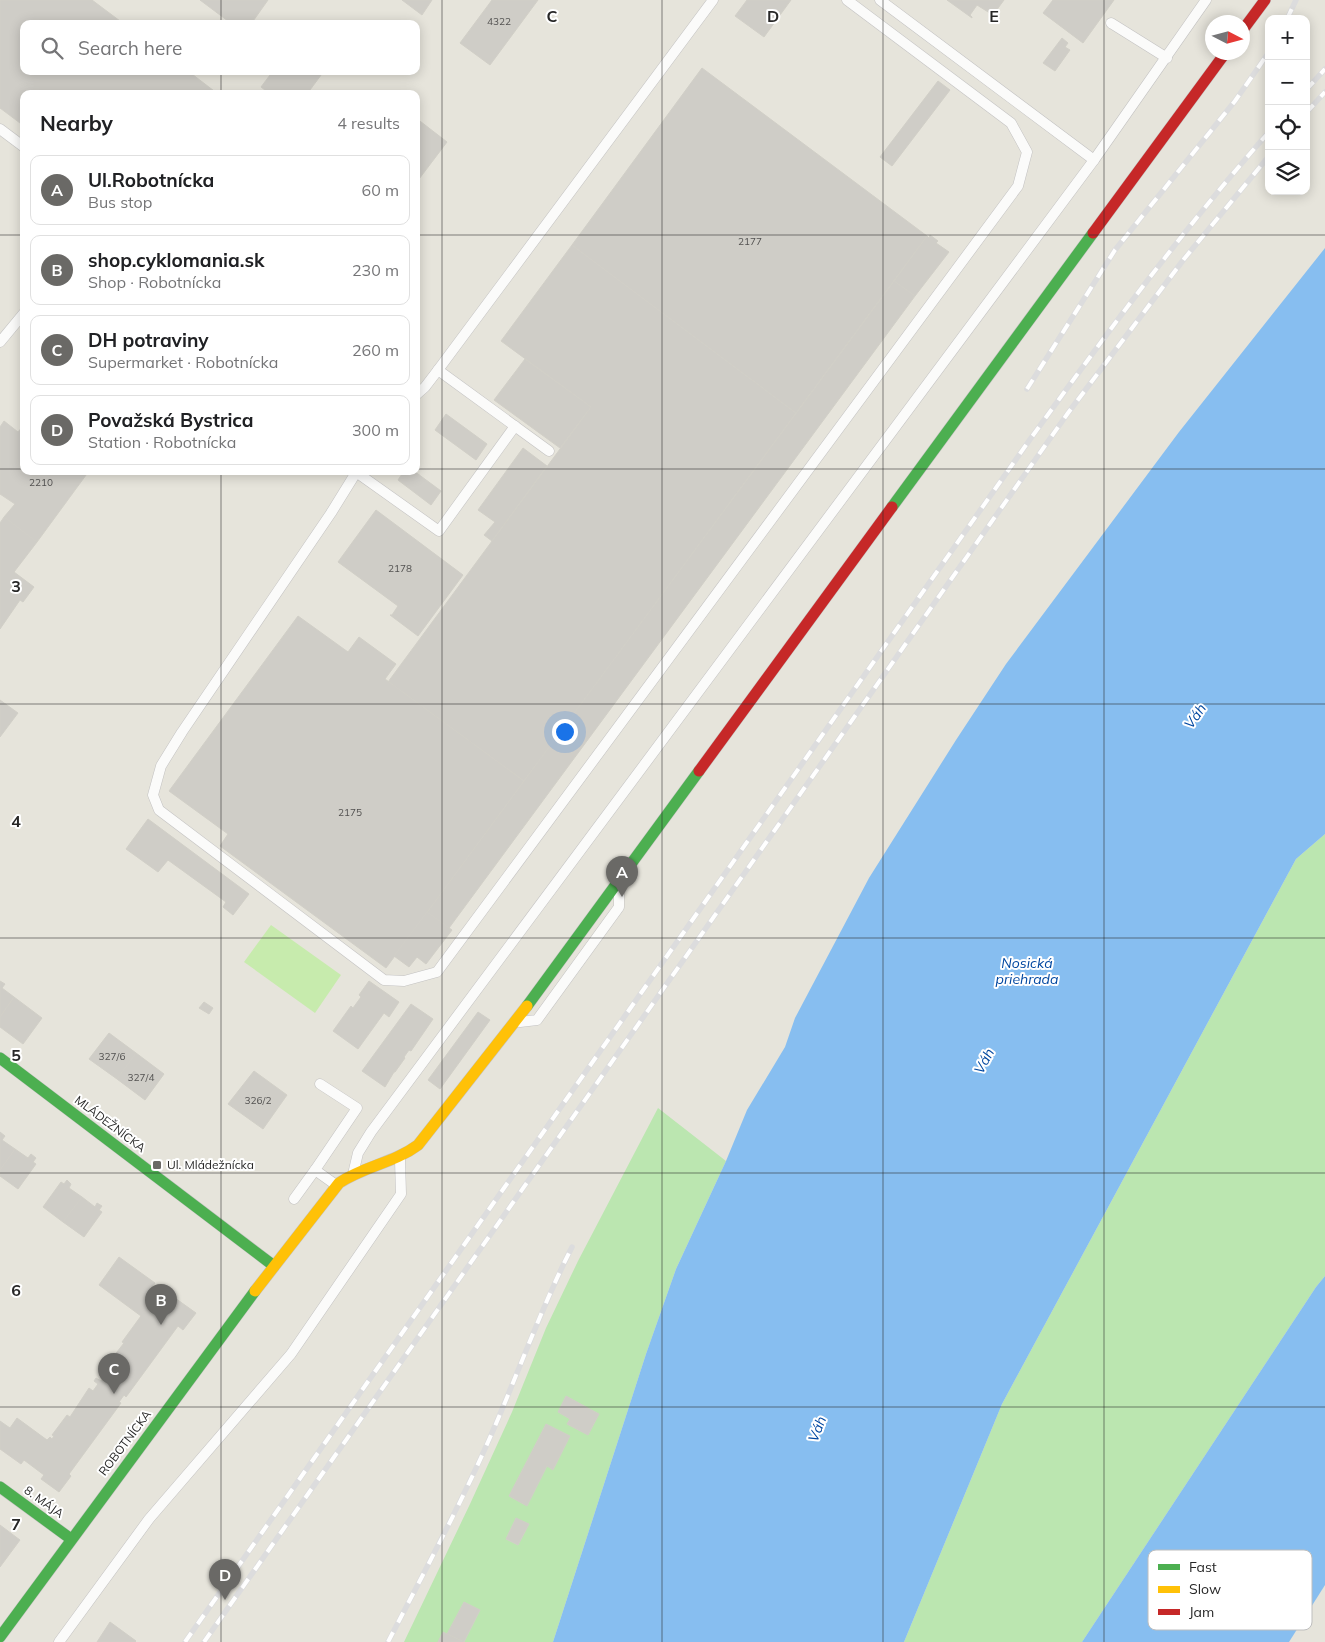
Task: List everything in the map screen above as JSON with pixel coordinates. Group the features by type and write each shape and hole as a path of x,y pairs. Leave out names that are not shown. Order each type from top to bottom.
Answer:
{"street":[{"path":"1250,20 1265,0"},
{"name":"ROBOTNÍCKA","path":"0,1638 71,1539 274,1266 337,1186 354,1173 400,1158 418,1146 514,1023 1220,60"},
{"name":"MLÁDEŽNÍCKA","path":"0,1058 274,1266"},
{"name":"8. MÁJA","path":"0,1487 71,1539"}],"lane":[{"path":"420,391 438,370 713,0"},
{"path":"354,475 331,513 161,766 153,796 159,810 384,980 404,981 437,972 1018,186 1027,152 1011,123 847,0"},
{"path":"880,0 1094,160"},
{"path":"354,1173 358,1153 371,1132 1094,160 1206,0"},
{"path":"1111,23 1167,58"},
{"path":"0,128 20,144"},
{"path":"0,342 20,318"},
{"path":"438,370 549,451"},
{"path":"360,475 439,531 515,426"},
{"path":"514,1023 537,1020 619,907 619,880"},
{"path":"294,1199 357,1108 320,1084"},
{"path":"59,1642 149,1519 291,1354 401,1194 400,1158"},
{"path":"315,1170 337,1186"}],"green space":[{"path":"1325,834 1325,1276 1082,1642 904,1642 1002,1404 1296,859"},
{"path":"271,925 341,975 315,1013 244,962"},
{"path":"658,1108 726,1161 676,1269 646,1354 553,1642 404,1642 512,1412 546,1328 578,1261"}],"water":[{"name":"Nosická priehrada","path":"1325,248 1325,834 1296,859 1002,1404 904,1642 553,1642 646,1354 676,1269 726,1161 747,1110 785,1047 795,1018 869,878 1006,664 1179,432"},
{"path":"1325,1276 1325,1585 1312,1606 1312,1550 1148,1550 1148,1630 1297,1630 1289,1642 1082,1642"}],"building":[{"path":"0,0 92,0 119,20 20,20 20,75 193,75 213,90 20,90 20,123 0,108"},
{"path":"200,0 268,0 254,20 227,20"},
{"path":"402,0 432,0 422,15"},
{"path":"492,0 538,0 490,65 460,43"},
{"path":"747,0 791,0 764,37 735,16"},
{"path":"947,0 1004,0 993,15 977,5 970,15 972,18"},
{"path":"1053,0 1114,0 1083,43 1043,13"},
{"path":"1062,38 1068,43 1065,47 1070,50 1055,71 1043,63"},
{"path":"702,68 927,236 796,413 572,245"},
{"path":"270,75 321,75 310,90 265,90 261,87"},
{"path":"938,81 950,90 892,166 880,157"},
{"path":"420,121 447,142 420,178"},
{"path":"930,235 938,241 936,243 949,252 915,296 894,281 927,236 929,238"},
{"path":"572,245 796,413 524,781 388,682 591,407 501,341"},
{"path":"894,281 915,296 449,928 427,912"},
{"path":"525,359 591,407 560,448 494,400"},
{"path":"446,414 487,444 476,460 435,430"},
{"path":"4,421 18,432 20,430 20,475 86,475 37,542 4,517 15,504 0,494 0,427"},
{"path":"523,448 547,466 492,541 484,535 495,522 478,510"},
{"path":"401,475 419,475 441,491 431,505 398,480"},
{"path":"376,510 463,575 418,636 390,615 398,606 338,562"},
{"path":"4,517 37,542 14,572 34,587 23,602 20,600 0,629 0,523"},
{"path":"298,616 348,652 359,637 396,664 385,679 524,781 386,968 220,846 228,834 169,791"},
{"path":"0,700 18,713 0,737"},
{"path":"148,819 249,894 233,915 223,907 226,902 168,860 158,872 126,849"},
{"path":"427,912 452,930 426,964 417,957 409,967 394,956"},
{"path":"0,981 5,984 2,988 14,997 0,1017"},
{"path":"369,981 399,1002 389,1017 384,1013 358,1049 333,1031 351,1006 353,1008 361,997 359,995"},
{"path":"14,997 42,1018 23,1044 0,1027 0,1017"},
{"path":"204,1002 213,1008 209,1014 199,1008"},
{"path":"411,1004 433,1019 411,1051 409,1050 404,1057 385,1087 362,1071"},
{"path":"478,1012 490,1020 440,1089 428,1080"},
{"path":"109,1033 136,1053 117,1079 89,1059"},
{"path":"136,1053 164,1074 145,1100 117,1079"},
{"path":"254,1071 287,1095 263,1129 228,1104"},
{"path":"0,1132 5,1136 2,1140 15,1149 0,1170"},
{"path":"15,1149 28,1158 31,1154 36,1158 33,1162 36,1164 18,1189 0,1176 0,1170"},
{"path":"67,1180 71,1184 69,1188 82,1197 63,1222 43,1207 61,1182 64,1184"},
{"path":"82,1197 95,1207 97,1203 102,1206 99,1210 102,1212 84,1237 63,1222"},
{"path":"119,1257 155,1283 152,1287 172,1302 175,1298 196,1313 183,1330 178,1326 126,1397 124,1395 119,1402 121,1403 69,1474 71,1476 59,1492 41,1479 44,1475 24,1460 21,1464 0,1449 0,1421 10,1428 17,1418 47,1440 50,1437 52,1439 54,1436 52,1435 67,1415 70,1417 89,1388 93,1391 98,1384 94,1381 96,1378 101,1381 103,1378 99,1375 124,1343 122,1342 141,1316 99,1285"},
{"path":"566,1396 599,1414 588,1435 567,1424 570,1419 558,1412"},
{"path":"546,1424 570,1436 553,1470 547,1466 527,1506 509,1496"},
{"path":"516,1518 529,1524 518,1545 506,1539"},
{"path":"0,1525 20,1540 0,1567"},
{"path":"464,1602 480,1610 464,1642 447,1634"},
{"path":"110,1622 136,1641 97,1642"},
{"path":"443,1632 447,1634 464,1642 438,1642"}],"railway":[{"path":"1289,15 1296,0"},
{"path":"1027,389 1115,250 1235,101 1265,58"},
{"path":"1310,86 1325,69"},
{"path":"1310,109 1325,92"},
{"path":"185,1642 1031,438 1176,244 1265,137"},
{"path":"204,1642 1068,413 1184,259 1265,161"},
{"path":"388,1642 439,1543 499,1418 549,1295 572,1247"}],"traffic: fast":[{"path":"892,507 1093,233"},
{"path":"527,1006 699,771"},
{"path":"0,1058 274,1266"},
{"path":"0,1637 255,1291"},
{"path":"0,1487 71,1539"}],"traffic: slow":[{"path":"255,1291 339,1183 359,1172 399,1156 418,1145 527,1006"}],"traffic: jam":[{"path":"1250,20 1265,0"},
{"path":"1093,233 1220,60"},
{"path":"699,771 892,507"}],"place":[{"name":"Ul.Robotnícka","path":"622,897"},
{"name":"Ul. Mládežnícka","path":"157,1165"},
{"name":"shop.cyklomania.sk","path":"161,1325"},
{"name":"DH potraviny","path":"114,1394"},
{"name":"Považská Bystrica","path":"225,1600"}],"water label":[{"name":"Váh","path":"1195,716"},
{"name":"Váh","path":"984,1061"},
{"name":"Váh","path":"817,1429"}]}
